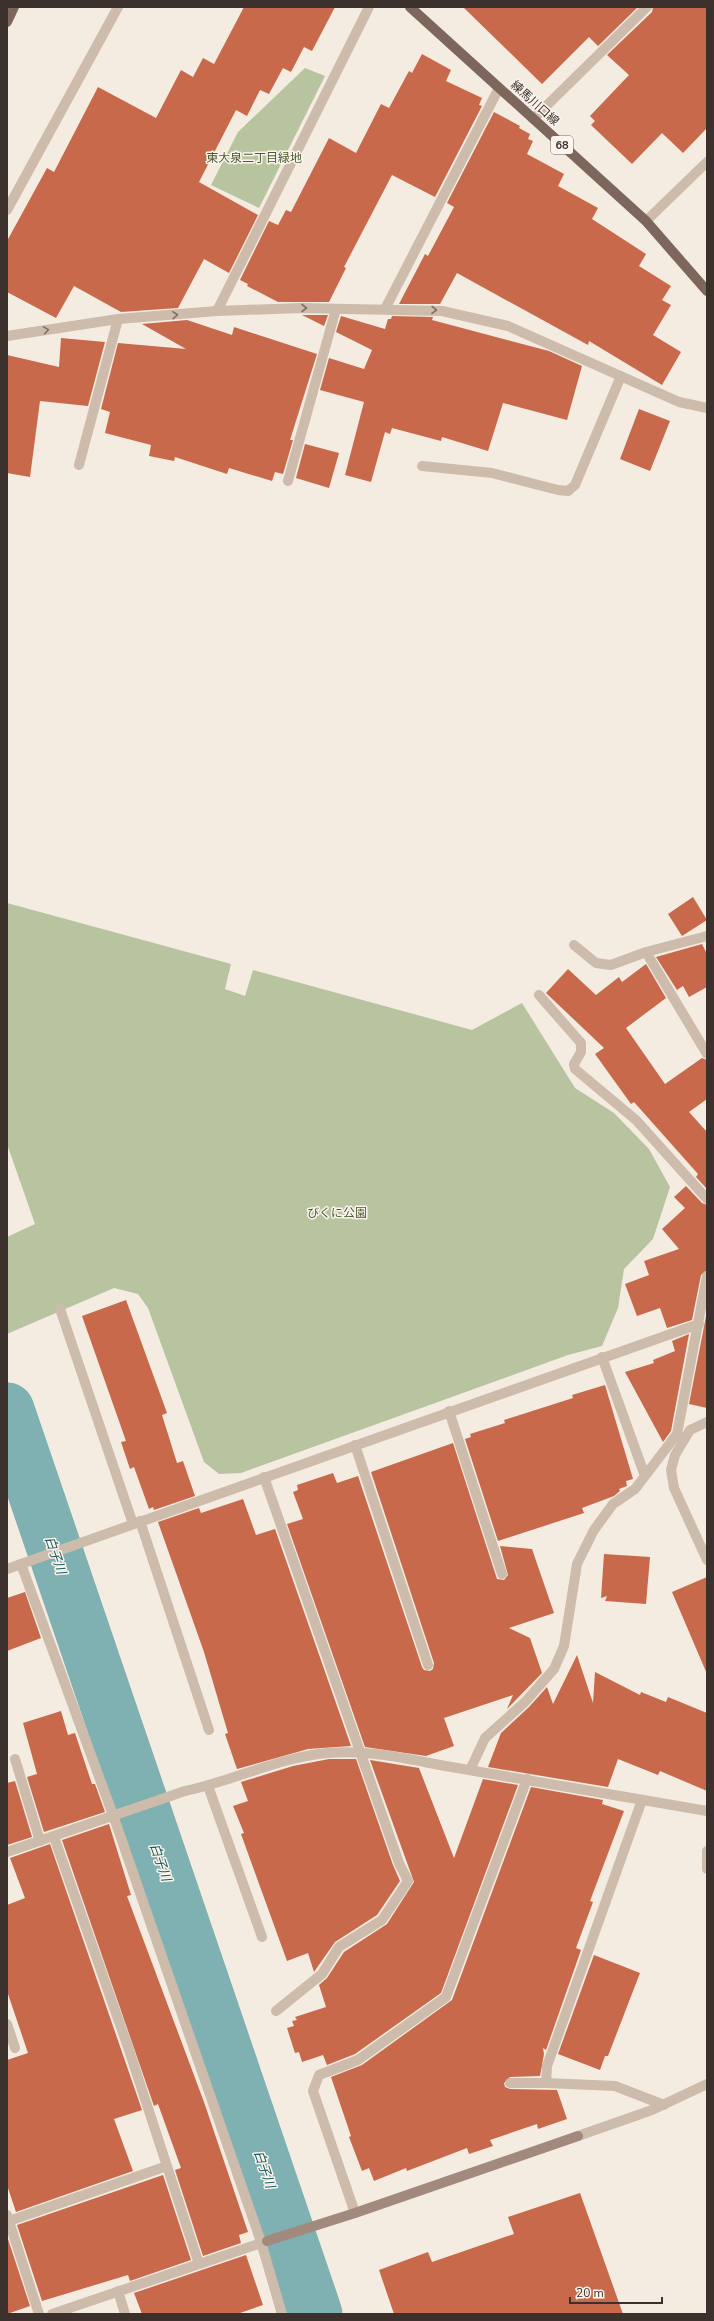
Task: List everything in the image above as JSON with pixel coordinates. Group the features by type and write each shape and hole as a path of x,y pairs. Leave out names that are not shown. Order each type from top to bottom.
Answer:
{"main road":[{"path":"7,22 14,7"},
{"name":"練馬川口線","path":"410,7 646,221 707,290"}],"street":[{"path":"7,210 118,7"},
{"path":"217,311 369,7"},
{"path":"533,119 647,7"},
{"path":"385,309 499,88"},
{"path":"646,221 707,162"},
{"path":"288,481 336,309"},
{"path":"7,336 118,319 217,311 336,309 442,310 508,326 679,402 707,408"},
{"path":"79,466 118,319"},
{"path":"422,466 492,473 558,490 568,491 575,485 621,376"},
{"path":"574,945 596,963 604,966 611,965 646,952 707,936"},
{"path":"646,952 707,1054"},
{"path":"539,995 581,1043 581,1052 574,1064 575,1069 636,1120 707,1199"},
{"path":"707,1276 681,1436 670,1470 674,1488 707,1560"},
{"path":"60,1309 132,1524 209,1730"},
{"path":"7,1569 449,1411 699,1324"},
{"path":"602,1357 645,1476"},
{"path":"449,1411 502,1574"},
{"path":"470,1770 485,1738 525,1702 554,1669 564,1646 577,1564 594,1530 613,1504 635,1489 681,1436 707,1422"},
{"path":"354,1445 428,1665"},
{"path":"264,1477 399,1863 408,1881 382,1920 339,1947 322,1974 276,2010"},
{"path":"22,1564 116,1814 264,2242 282,2314"},
{"path":"7,1852 186,1791 208,1786 281,1762 328,1753 361,1753 527,1779 707,1811"},
{"path":"15,1759 40,1841"},
{"path":"355,2213 313,2090 320,2075 358,2060 446,1997 527,1779"},
{"path":"208,1786 262,1937"},
{"path":"546,2083 547,2066 642,1800"},
{"path":"54,1836 167,2166 198,2264"},
{"path":"707,1851 707,1869"},
{"path":"7,2024 15,2048"},
{"path":"510,2083 615,2086 664,2105"},
{"path":"52,2314 323,2222 355,2213 578,2136 664,2105 707,2084"},
{"path":"40,2314 8,2218 167,2166"},
{"path":"118,2291 125,2314"}],"green space":[{"name":"東大泉二丁目緑地","path":"305,68 325,76 259,208 211,185 238,132"},
{"name":"びくに公園","path":"7,903 231,964 225,989 245,996 253,970 472,1030 522,1003 575,1088 614,1113 649,1149 670,1187 653,1239 624,1269 618,1308 602,1346 568,1355 241,1473 219,1474 204,1462 148,1308 138,1294 114,1288 7,1334 7,1237 35,1224 7,1144"}],"building":[{"path":"244,7 335,7 312,51 304,47 291,72 283,68 269,94 260,90 247,116 236,110 199,182 258,215 229,273 204,259 178,308 121,312 74,286 56,318 7,292 7,241 47,168 54,172 98,87 156,118 181,70 193,77 203,58 214,64"},
{"path":"463,7 638,7 598,46 589,37 542,84"},
{"path":"653,7 707,7 707,128 683,153 662,133 632,164 591,125 595,121 590,116 629,75 607,55 652,12"},
{"path":"422,54 451,70 446,81 482,98 479,105 482,106 435,197 392,175 344,267 346,268 329,302 278,302 247,286 248,284 240,280 269,221 278,225 286,210 291,212 329,138 356,153 381,104 389,108 409,71 412,73"},
{"path":"494,112 520,126 519,128 530,134 528,139 533,141 527,154 564,174 558,186 598,208 592,219 646,254 639,266 671,286 662,300 671,305 653,335 681,352 662,385 589,341 588,345 457,273 440,304 399,304 425,254 428,256 454,207 447,203"},
{"path":"302,315 328,315 324,326"},
{"path":"341,316 385,329 388,319 391,319 392,316 433,317 432,320 549,351 582,366 567,420 503,403 488,451 442,437 441,441 392,428 390,434 385,432 371,482 345,475 364,402 320,390 329,358 364,369 372,350 336,332"},
{"path":"187,320 232,335 234,327 317,354 290,440 293,440 283,474 275,472 272,481 229,468 227,474 175,457 174,461 149,456 151,445 105,433 110,412 101,409 118,343 186,349 142,324"},
{"path":"61,338 105,342 88,406 40,401 30,477 7,473 7,355 59,367"},
{"path":"639,409 670,421 650,471 620,459"},
{"path":"305,444 339,453 329,488 296,478"},
{"path":"693,897 707,920 682,936 668,914"},
{"path":"702,944 707,954 707,987 689,997 683,986 677,990 656,957"},
{"path":"646,964 666,998 626,1028 665,1084 702,1058 707,1060 707,1099 689,1112 707,1132 707,1189 696,1177 698,1174 634,1102 631,1104 595,1054 604,1048 546,993 568,969 596,995 619,977 622,982"},
{"path":"686,1186 702,1203 707,1205 707,1270 701,1275 692,1320 667,1328 660,1308 637,1316 625,1284 649,1275 644,1261 679,1249 662,1229 685,1208 674,1197"},
{"path":"126,1300 167,1413 162,1415 177,1463 183,1461 195,1496 154,1510 153,1507 149,1509 134,1467 130,1469 121,1442 126,1441 82,1316"},
{"path":"707,1311 707,1408 689,1404"},
{"path":"689,1334 671,1431 663,1442 625,1372 654,1363 653,1360 675,1351 672,1341"},
{"path":"605,1385 633,1479 626,1481 627,1486 619,1489 620,1491 614,1496 582,1508 584,1513 498,1541 465,1439 471,1437 470,1434 505,1423 504,1420 573,1398 572,1395"},
{"path":"453,1443 497,1579 504,1580 508,1575 500,1546 532,1549 554,1613 509,1628 530,1638 542,1673 507,1709 513,1695 444,1718 454,1746 426,1756 365,1747 287,1524 303,1519 293,1492 298,1490 297,1485 333,1473 337,1483 358,1476 422,1667 424,1670 430,1671 433,1669 434,1663 371,1472"},
{"path":"243,1499 256,1535 275,1529 351,1746 308,1749 237,1769 225,1734 228,1733 204,1652 158,1522 199,1508 201,1513"},
{"path":"604,1554 650,1557 646,1604 605,1601 607,1596 601,1598"},
{"path":"707,1577 707,1674 672,1592"},
{"path":"25,1592 41,1638 7,1651 7,1598"},
{"path":"577,1655 593,1703 595,1672 640,1695 641,1692 666,1702 668,1697 707,1713 707,1791 660,1771 658,1775 618,1759 608,1787 488,1767 501,1733 529,1707 547,1687 553,1704"},
{"path":"61,1711 68,1735 75,1733 92,1784 95,1784 105,1812 44,1832 27,1777 37,1774 23,1723"},
{"path":"329,1759 356,1759 400,1881 377,1915 335,1942 314,1972 308,1953 287,1961 241,1834 244,1833 233,1806 248,1801 241,1782 293,1766"},
{"path":"370,1760 419,1768 454,1858 483,1779 518,1785 441,1993 355,2054 327,2065 323,2055 302,2062 299,2052 295,2053 287,2028 294,2026 292,2021 297,2020 295,2017 326,2007 319,1985 327,1978 344,1952 387,1924 414,1882"},
{"path":"15,1781 32,1837 7,1845 7,1783"},
{"path":"531,1787 603,1800 602,1804 624,1811 590,1901 593,1902 576,1948 581,1950 546,2050 543,2048 544,2054 540,2076 510,2077 504,2083 505,2087 510,2089 557,2090 567,2119 538,2129 537,2124 490,2140 493,2146 469,2154 467,2148 407,2171 406,2168 374,2181 369,2168 362,2171 349,2137 351,2136 331,2077 362,2065 452,2000"},
{"path":"109,1824 131,1895 127,1896 204,2102 248,2232 239,2235 241,2243 203,2256 175,2170 181,2168 158,2104 154,2106 62,1840"},
{"path":"50,1844 142,2110 114,2119 133,2171 16,2212 7,2185 7,2060 28,2053 7,1991 7,1905 25,1898 10,1858"},
{"path":"594,1955 640,1973 608,2056 605,2056 600,2070 558,2054"},
{"path":"163,2175 191,2260 130,2281 128,2275 42,2301 17,2225"},
{"path":"580,2193 623,2314 394,2314 379,2270 428,2252 432,2262 514,2234 508,2217"},
{"path":"7,2236 30,2306 7,2314"},
{"path":"246,2255 263,2305 237,2314 142,2314 134,2293"}],"waterway":[{"name":"白子川","path":"7,1410 315,2314"}]}
